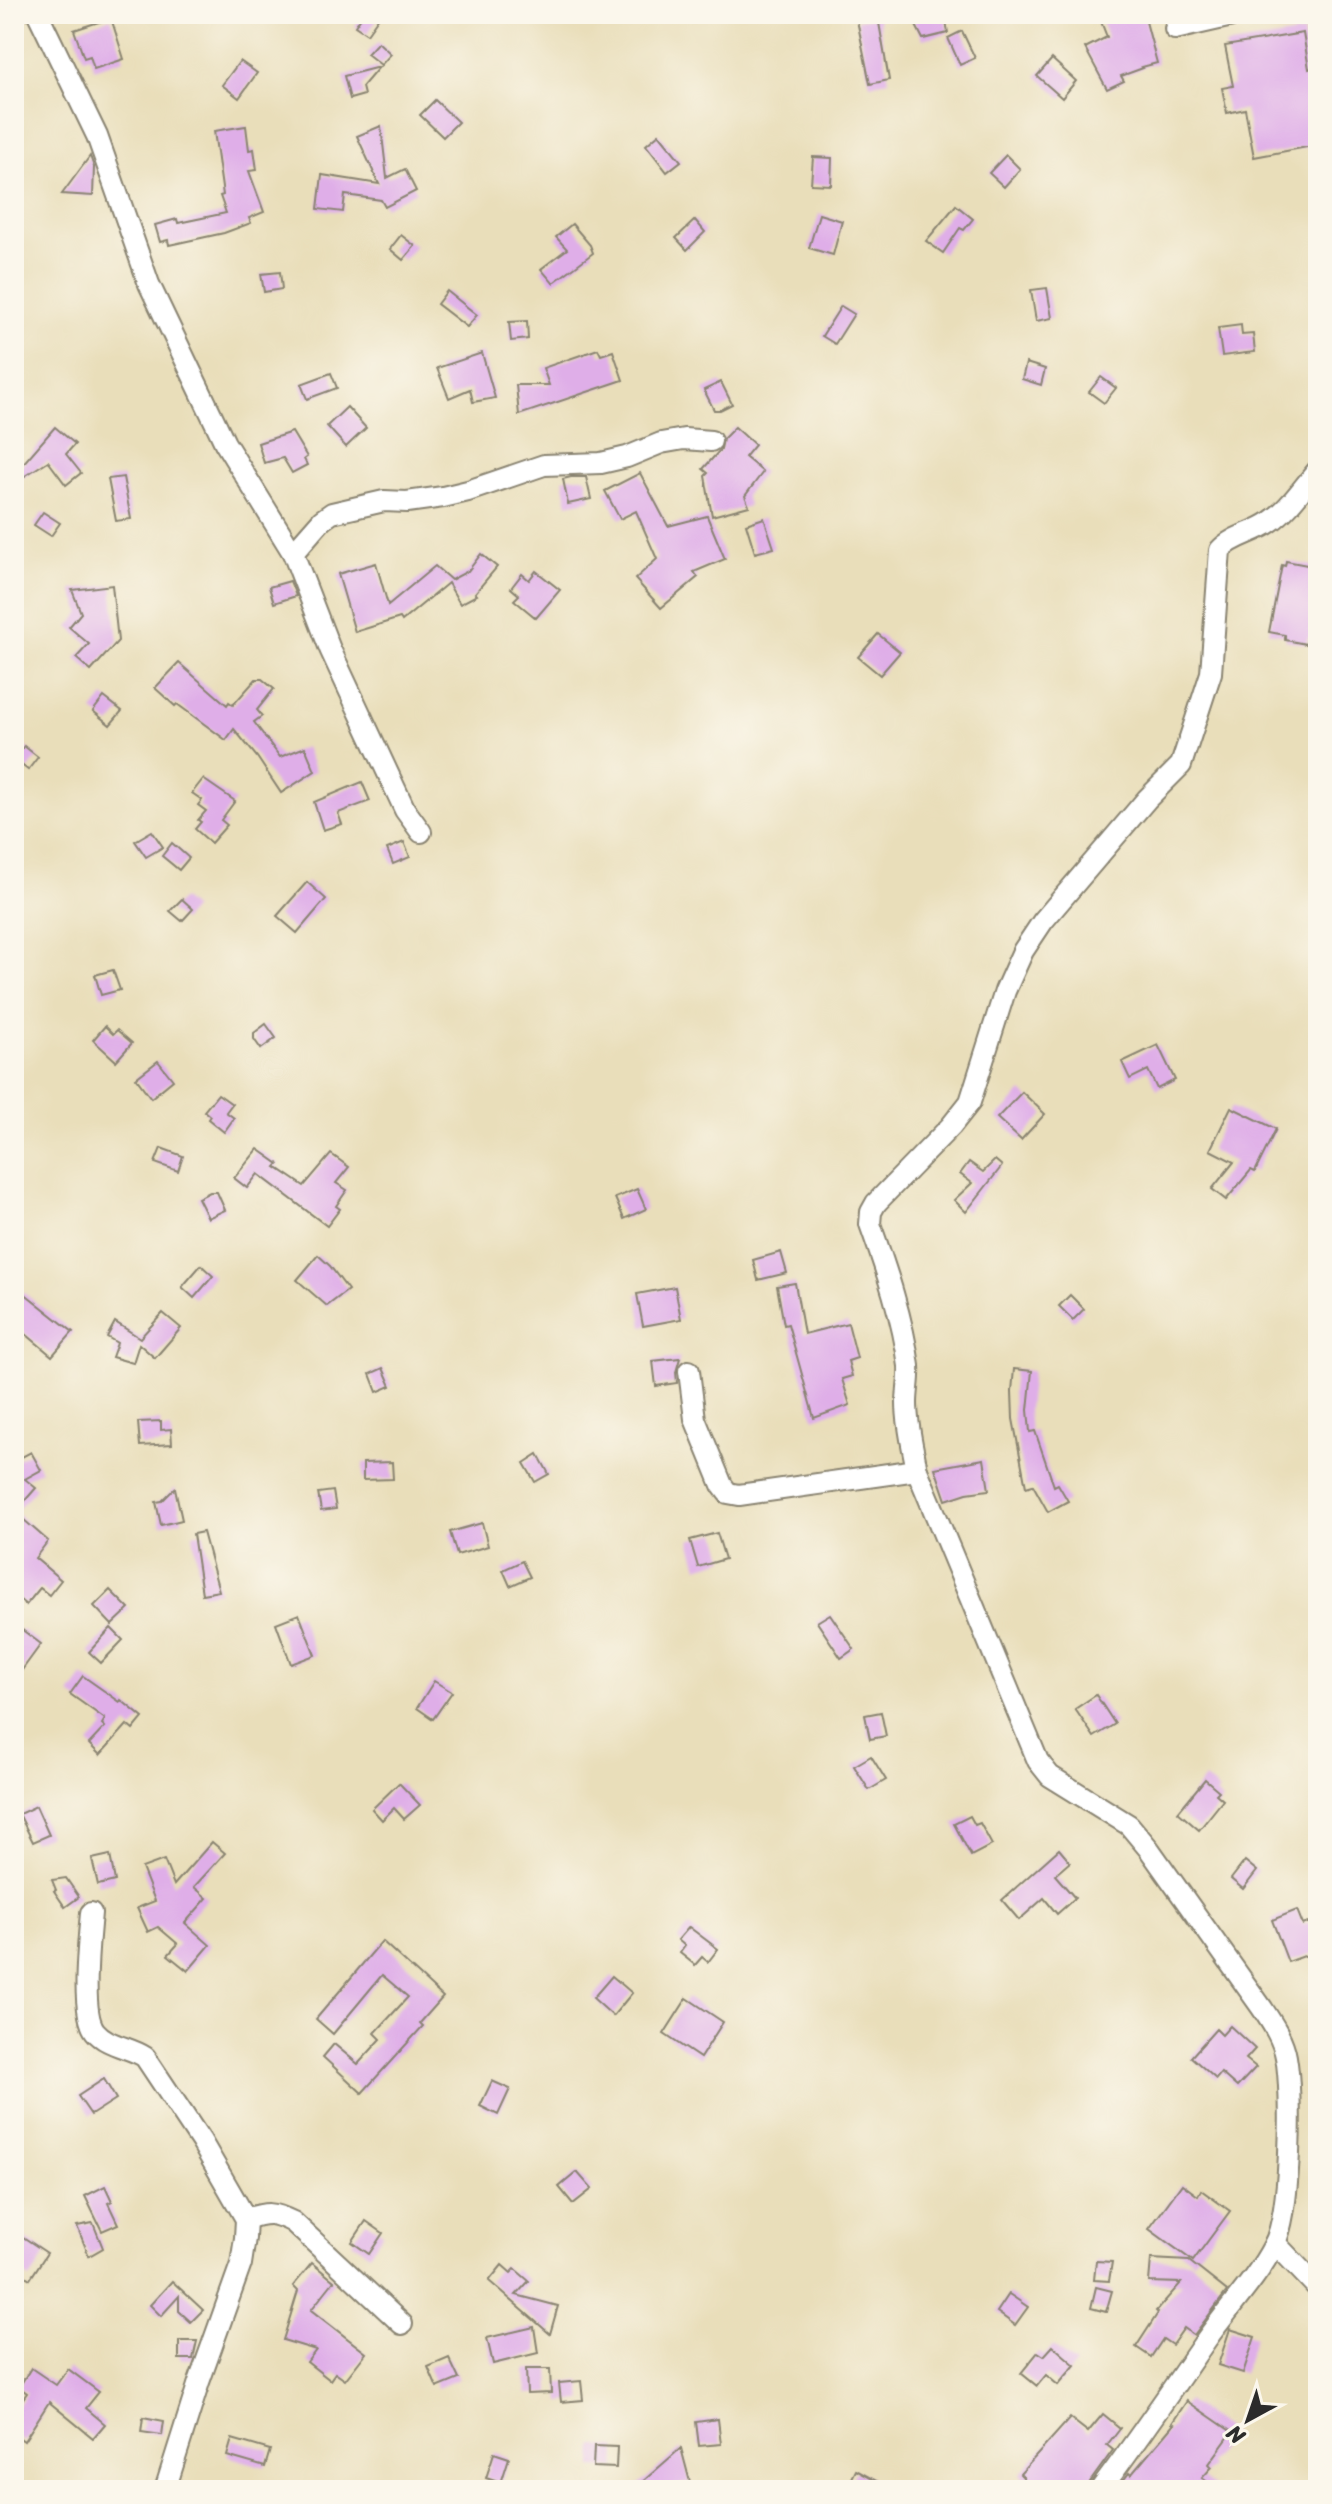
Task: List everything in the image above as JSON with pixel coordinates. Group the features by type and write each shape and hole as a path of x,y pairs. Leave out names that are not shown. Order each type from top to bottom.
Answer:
{"street":[{"path":"38,14 97,136 160,309 225,443 293,553 330,649 405,810 421,832"},
{"path":"1175,29 1241,14"},
{"path":"293,553 332,513 384,501 407,502 443,497 544,465 601,463 672,441 711,441"},
{"path":"1100,2490 1255,2277 1275,2243 1283,2218 1290,2090 1286,2054 1275,2027 1129,1825 1050,1776 1038,1761 917,1470 909,1429 907,1354 870,1224 871,1212 970,1102 1005,991 1023,951 1043,921 1147,799 1181,765 1211,673 1220,550 1225,544 1254,532 1274,519 1318,470"},
{"path":"689,1371 695,1419 728,1493 739,1495 917,1470"},
{"path":"91,1913 86,1995 88,2015 94,2030 107,2041 145,2057 201,2141 246,2219 241,2264 165,2490"},
{"path":"246,2219 275,2213 293,2222 402,2324"},
{"path":"1275,2243 1318,2288"}],"building":[{"path":"363,14 381,14 367,34 355,26"},
{"path":"910,14 945,14 948,33 923,39"},
{"path":"1098,14 1144,14 1157,63 1121,76 1124,81 1107,89 1085,48 1107,37"},
{"path":"878,17 889,80 870,84 857,20"},
{"path":"111,18 124,59 94,69 90,56 84,58 74,30"},
{"path":"962,31 975,58 960,65 948,38"},
{"path":"1303,33 1309,69 1318,67 1318,145 1254,157 1245,109 1227,113 1222,88 1233,86 1225,46"},
{"path":"378,42 391,54 381,65 367,54"},
{"path":"1052,59 1076,81 1062,98 1037,76"},
{"path":"240,61 257,73 239,98 222,85"},
{"path":"379,67 362,87 364,95 350,99 344,76"},
{"path":"435,100 458,122 443,137 420,115"},
{"path":"246,126 249,150 254,149 257,170 249,171 264,212 249,218 251,223 224,233 169,245 168,240 160,242 155,225 226,213 220,196 223,195 214,131"},
{"path":"381,126 387,178 405,169 416,191 385,207 381,200 345,195 343,212 318,209 322,175 379,184 357,136"},
{"path":"659,134 681,161 667,172 646,145"},
{"path":"1006,155 1020,169 1004,187 989,173"},
{"path":"90,156 94,167 93,196 62,194"},
{"path":"813,157 832,158 831,185 811,184"},
{"path":"956,205 973,219 964,230 960,228 943,253 926,241"},
{"path":"819,214 842,221 833,255 809,248"},
{"path":"695,220 705,232 687,250 676,238"},
{"path":"572,224 593,253 553,283 541,269 567,249 556,237"},
{"path":"401,235 415,246 403,260 390,249"},
{"path":"280,272 282,289 264,292 261,274"},
{"path":"1047,288 1052,318 1036,321 1031,290"},
{"path":"447,291 477,315 467,327 437,304"},
{"path":"841,306 854,314 835,344 822,336"},
{"path":"527,321 528,339 511,341 509,322"},
{"path":"1241,325 1242,335 1253,334 1255,352 1222,356 1218,328"},
{"path":"598,349 601,355 613,351 623,380 519,415 516,385 549,385 543,368"},
{"path":"482,353 495,398 473,402 470,389 449,398 437,368"},
{"path":"1026,363 1045,369 1041,385 1022,379"},
{"path":"331,373 337,388 307,399 301,384"},
{"path":"1101,377 1116,388 1104,403 1089,392"},
{"path":"721,382 732,404 714,410 704,390"},
{"path":"347,407 366,428 346,447 327,426"},
{"path":"55,427 75,444 66,454 81,473 66,485 48,461 14,483 14,474"},
{"path":"735,427 755,445 745,457 763,472 745,496 749,506 712,516 705,476 708,473 703,469"},
{"path":"292,432 307,457 304,459 307,465 292,473 283,458 264,463 258,443"},
{"path":"640,473 668,526 707,516 725,559 694,572 698,577 661,608 635,579 657,559 636,511 620,519 605,491"},
{"path":"123,477 131,519 116,521 108,479"},
{"path":"586,477 591,499 568,504 563,479"},
{"path":"43,512 60,523 51,536 34,525"},
{"path":"764,518 774,548 755,553 746,524"},
{"path":"481,554 497,567 475,593 477,595 460,604 448,583 402,621 400,618 355,632 338,574 376,563 388,605 435,566 451,580 468,571"},
{"path":"1286,561 1318,567 1318,639 1308,637 1306,644 1285,640 1285,635 1269,632 1282,565 1285,566"},
{"path":"536,571 560,590 536,618 514,600 519,595 511,588 522,574 529,580"},
{"path":"290,581 296,596 274,603 269,587"},
{"path":"112,585 118,641 91,671 76,658 89,644 69,627 81,613 72,590"},
{"path":"878,634 900,652 880,675 858,657"},
{"path":"179,663 227,705 229,702 233,705 256,679 262,679 274,689 257,710 262,716 254,722 280,757 305,747 315,771 281,793 234,729 226,740 177,704 175,706 155,688"},
{"path":"104,697 122,711 110,725 93,711"},
{"path":"24,746 38,757 28,770 14,759"},
{"path":"203,779 235,801 221,820 227,825 211,843 195,829 206,811 198,805 202,800 192,793"},
{"path":"362,782 370,801 338,813 342,824 323,830 314,802"},
{"path":"152,831 163,847 146,857 135,841"},
{"path":"404,842 410,857 393,864 387,849"},
{"path":"172,843 189,858 179,870 162,856"},
{"path":"307,882 326,899 297,933 277,916"},
{"path":"182,899 193,909 182,921 170,911"},
{"path":"113,970 120,990 101,995 95,975"},
{"path":"266,1024 276,1038 261,1049 254,1039 254,1033"},
{"path":"105,1026 113,1034 117,1030 132,1043 116,1061 93,1040"},
{"path":"1158,1045 1175,1080 1157,1089 1148,1070 1130,1079 1122,1062"},
{"path":"158,1061 173,1080 151,1098 136,1078"},
{"path":"1022,1092 1045,1114 1021,1140 997,1118"},
{"path":"218,1094 232,1104 226,1112 234,1118 224,1132 208,1119 210,1116 204,1111"},
{"path":"1231,1107 1276,1129 1255,1172 1251,1170 1226,1200 1212,1189 1234,1162 1210,1150"},
{"path":"161,1148 183,1156 178,1171 155,1163"},
{"path":"258,1149 279,1164 276,1167 304,1186 331,1154 349,1167 336,1183 347,1190 336,1206 340,1209 327,1226 258,1174 247,1188 234,1178"},
{"path":"995,1160 1002,1166 966,1212 954,1200 972,1183 960,1174 969,1162 983,1172"},
{"path":"637,1189 646,1209 624,1219 615,1198"},
{"path":"217,1192 225,1210 208,1218 198,1198"},
{"path":"781,1252 787,1273 758,1280 753,1260"},
{"path":"318,1255 348,1290 327,1306 297,1280"},
{"path":"201,1265 213,1276 194,1298 182,1287"},
{"path":"795,1283 804,1334 848,1323 857,1358 848,1361 852,1376 842,1379 850,1405 814,1418 788,1324 784,1325 777,1286"},
{"path":"14,1285 73,1332 52,1356 14,1324"},
{"path":"675,1287 681,1319 643,1326 637,1294"},
{"path":"1070,1295 1084,1309 1073,1320 1059,1306"},
{"path":"163,1313 181,1328 155,1358 139,1344 133,1363 112,1357 117,1343 107,1337 115,1322 140,1338"},
{"path":"680,1358 677,1383 656,1386 653,1361"},
{"path":"383,1368 391,1386 377,1392 370,1374"},
{"path":"1014,1369 1032,1371 1028,1410 1030,1432 1035,1431 1054,1486 1058,1484 1068,1501 1048,1512 1033,1485 1026,1487 1013,1419"},
{"path":"161,1421 161,1430 171,1429 172,1444 140,1446 138,1422"},
{"path":"31,1452 41,1470 25,1479 36,1488 15,1512 48,1541 35,1558 61,1580 49,1595 40,1588 26,1605 14,1595 14,1461"},
{"path":"538,1454 549,1474 535,1482 524,1463"},
{"path":"984,1459 989,1490 946,1500 935,1468"},
{"path":"392,1462 393,1479 363,1480 363,1463"},
{"path":"175,1488 182,1520 161,1525 156,1502 162,1501"},
{"path":"333,1491 336,1509 321,1511 318,1493"},
{"path":"482,1523 488,1546 457,1555 450,1532"},
{"path":"203,1532 219,1591 202,1594 193,1534"},
{"path":"717,1533 725,1559 698,1567 690,1540"},
{"path":"522,1561 530,1577 510,1586 503,1570"},
{"path":"110,1590 129,1609 112,1625 94,1606"},
{"path":"299,1614 315,1655 291,1664 276,1623"},
{"path":"830,1614 854,1649 841,1658 817,1622"},
{"path":"111,1628 123,1640 101,1663 89,1652"},
{"path":"21,1629 41,1644 14,1681 14,1639"},
{"path":"83,1676 143,1718 133,1730 127,1725 100,1755 89,1744 105,1727 102,1724 105,1719 70,1694"},
{"path":"434,1681 452,1692 433,1719 417,1708"},
{"path":"1096,1695 1115,1724 1094,1737 1075,1709"},
{"path":"881,1712 886,1736 870,1739 865,1715"},
{"path":"871,1756 886,1780 869,1790 854,1766"},
{"path":"1205,1779 1219,1791 1216,1794 1223,1800 1199,1830 1178,1812"},
{"path":"399,1783 420,1805 404,1819 394,1808 382,1820 372,1809"},
{"path":"36,1806 49,1835 33,1842 19,1814"},
{"path":"970,1816 975,1825 980,1823 992,1845 971,1856 954,1824"},
{"path":"212,1842 225,1853 194,1887 207,1898 185,1923 210,1945 188,1971 168,1955 178,1944 158,1927 148,1932 137,1908 155,1901 142,1868 164,1860 174,1885"},
{"path":"1059,1849 1070,1862 1055,1875 1075,1898 1057,1914 1044,1898 1019,1920 1002,1900"},
{"path":"110,1855 115,1881 98,1885 92,1859"},
{"path":"1245,1861 1257,1871 1243,1889 1231,1879"},
{"path":"66,1878 79,1897 65,1907 54,1891 52,1880"},
{"path":"1297,1910 1303,1925 1318,1919 1318,1951 1288,1962 1272,1920"},
{"path":"689,1927 718,1949 708,1962 702,1957 695,1965 680,1953 685,1946 678,1940"},
{"path":"382,1941 443,1997 420,2023 423,2026 362,2093 323,2057 334,2044 358,2064 381,2039 375,2033 408,1997 382,1975 333,2034 316,2019"},
{"path":"612,1976 632,1993 613,2016 593,1998"},
{"path":"687,1998 723,2022 700,2058 664,2034"},
{"path":"1230,2026 1255,2049 1246,2059 1256,2067 1237,2087 1221,2073 1216,2079 1191,2057 1216,2029 1222,2035"},
{"path":"104,2079 116,2099 91,2115 78,2096"},
{"path":"492,2081 510,2089 498,2115 480,2106"},
{"path":"577,2172 592,2189 573,2204 559,2187"},
{"path":"1182,2184 1198,2196 1201,2190 1230,2211 1193,2261 1149,2229"},
{"path":"105,2186 112,2201 108,2203 118,2224 102,2231 85,2196"},
{"path":"366,2221 383,2233 369,2254 352,2242"},
{"path":"93,2223 103,2248 89,2256 77,2226"},
{"path":"14,2231 47,2253 30,2279 14,2268"},
{"path":"1151,2259 1189,2261 1227,2291 1194,2335 1184,2328 1172,2345 1163,2339 1151,2357 1136,2347 1158,2313 1156,2311 1181,2283 1149,2282"},
{"path":"1096,2261 1112,2262 1109,2281 1094,2280"},
{"path":"312,2263 334,2281 311,2310 366,2353 345,2380 335,2373 330,2380 307,2362 316,2350 283,2340 298,2291 293,2286"},
{"path":"502,2265 511,2273 515,2269 529,2281 516,2295 558,2306 550,2334 489,2281"},
{"path":"172,2281 203,2310 191,2322 179,2311 179,2296 161,2316 150,2305"},
{"path":"1096,2287 1112,2291 1106,2312 1091,2308"},
{"path":"1009,2294 1028,2307 1015,2325 997,2312"},
{"path":"534,2327 538,2353 493,2364 487,2338"},
{"path":"1230,2329 1255,2337 1243,2373 1218,2365"},
{"path":"179,2341 197,2341 193,2359 179,2359"},
{"path":"1053,2346 1075,2365 1058,2385 1046,2375 1037,2386 1021,2373 1038,2352 1044,2356"},
{"path":"449,2358 459,2379 437,2388 428,2367"},
{"path":"31,2368 56,2385 68,2369 99,2392 86,2408 105,2424 93,2438 49,2402 24,2441 14,2434 14,2411 27,2393 19,2387"},
{"path":"526,2369 550,2369 551,2393 527,2394"},
{"path":"581,2381 583,2400 561,2402 559,2383"},
{"path":"1187,2401 1232,2432 1202,2478 1219,2490 1116,2490 1174,2424"},
{"path":"1103,2414 1120,2428 1107,2445 1113,2450 1087,2490 1029,2490 1020,2482 1024,2478 1020,2474 1070,2418 1088,2432"},
{"path":"143,2417 164,2421 162,2435 141,2432"},
{"path":"718,2419 721,2444 699,2446 696,2422"},
{"path":"232,2439 270,2450 265,2467 227,2456"},
{"path":"594,2446 617,2447 616,2468 593,2467"},
{"path":"681,2448 690,2482 675,2486 679,2490 633,2490"},
{"path":"494,2453 509,2458 501,2483 486,2478"},
{"path":"856,2470 893,2490 846,2490"}]}
